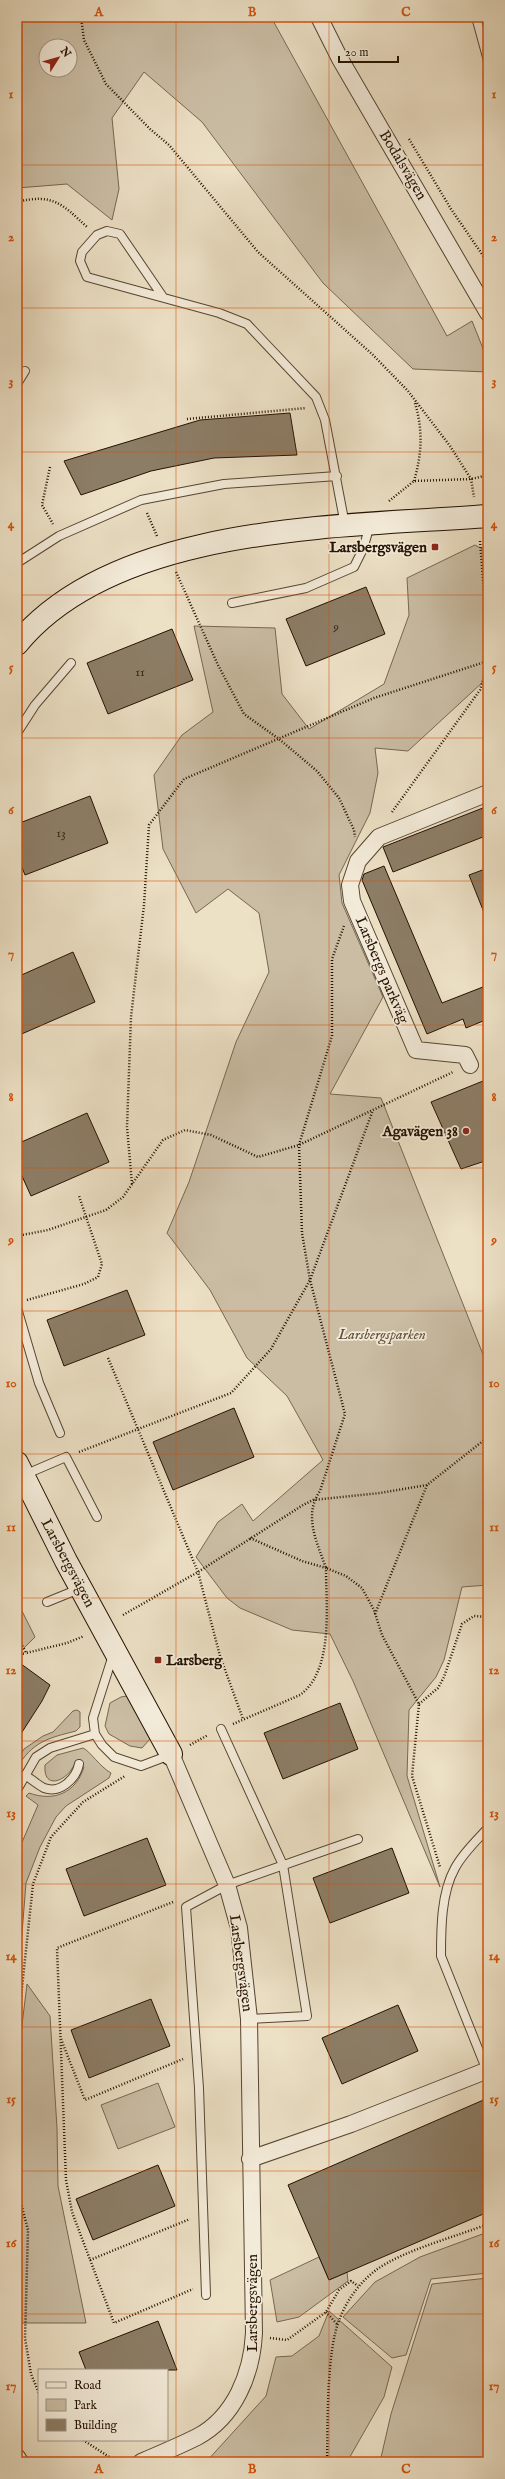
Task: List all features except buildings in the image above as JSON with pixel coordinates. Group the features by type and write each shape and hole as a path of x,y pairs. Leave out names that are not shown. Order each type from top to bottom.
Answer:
{"street":[{"name":"Bodalsvägen","path":"319,17 340,59 488,313"},
{"path":"17,644 71,596 124,568 166,555 209,544 302,530 370,525 482,510"},
{"name":"Larsbergs parkväg","path":"470,1064 465,1055 416,1050 352,901 350,885 358,861 379,837 488,793"},
{"name":"Larsbergsvägen","path":"20,1470 171,1754 227,1885 239,1928 249,2019 250,2159 254,2333 253,2353 248,2374 236,2399 221,2417 199,2436 141,2462"},
{"path":"250,2159 351,2124 487,2070"},
{"path":"17,2457 20,2462"}],"lane":[{"path":"476,17 488,61"},
{"path":"163,297 120,234 107,231 96,235 82,252 80,261 87,277 163,297 247,324 316,397 325,420 346,527"},
{"path":"17,384 25,371"},
{"path":"17,563 59,536 141,500 224,484 337,476"},
{"path":"232,603 306,588 354,567 363,549 370,525"},
{"path":"17,733 35,705 71,663"},
{"path":"17,1308 39,1383 60,1433"},
{"path":"66,1457 97,1517"},
{"name":"Larsbergsvägen","path":"20,1470 66,1457"},
{"path":"47,1602 82,1588"},
{"path":"115,1648 93,1718 95,1734 102,1746 114,1758 141,1766 171,1754"},
{"path":"220,1729 283,1865 306,2016 249,2019"},
{"path":"17,1790 36,1757 50,1748 95,1734"},
{"path":"25,1775 44,1788 58,1789 70,1781 78,1770 79,1764"},
{"path":"487,2070 441,1956 442,1924 447,1892 454,1870 462,1856 488,1828"},
{"path":"206,2295 196,2054 186,1907 227,1885 358,1839"}],"path":[{"path":"81,17 84,40 106,84 150,129 169,145 258,252 372,355 414,400 450,446 471,479 482,510"},
{"path":"408,136 451,209 488,263"},
{"path":"17,202 36,197 61,203 96,235"},
{"path":"414,400 422,434 420,457 414,481"},
{"path":"187,419 320,407"},
{"path":"50,467 42,504 59,536"},
{"path":"370,525 392,498 414,481 471,479 488,475"},
{"path":"141,500 166,555 181,581 218,665 244,714 279,739 317,771 339,798 354,830 358,861"},
{"path":"480,541 488,643"},
{"path":"132,1184 128,1127 131,1017 144,905 149,825 184,779 374,698 488,661"},
{"path":"379,837 397,803 480,690 488,664"},
{"path":"171,1754 220,1729 300,1695 310,1688 324,1659 326,1568 315,1538 310,1515 314,1500 320,1491 345,1414 310,1280 302,1233 299,1145 332,1036 332,959 352,901"},
{"path":"17,1236 48,1230 106,1210 123,1197 163,1140 185,1130 211,1135 258,1157 299,1145 470,1064"},
{"path":"66,1457 231,1393 271,1349 310,1280 373,1109"},
{"path":"24,1301 84,1284 98,1277 102,1264 79,1196"},
{"path":"108,1358 198,1572 220,1656 243,1719"},
{"path":"123,1615 198,1572 249,1538 314,1500 380,1493 427,1485 488,1437"},
{"path":"375,1614 427,1485"},
{"path":"249,1538 302,1562 326,1568 346,1576 362,1588 375,1614 382,1636 419,1704 412,1776 447,1892"},
{"path":"419,1704 438,1688 444,1677 462,1624 474,1616 488,1617"},
{"path":"17,1635 26,1653"},
{"path":"17,1655 67,1643 85,1636"},
{"path":"17,2035 33,1884 51,1836 83,1802 141,1766"},
{"path":"192,1904 185,1898 57,1948 60,2037 68,2196 114,2323 206,2283"},
{"path":"60,2037 85,2100 196,2054"},
{"path":"17,2188 28,2230 25,2338 31,2374 38,2392"},
{"path":"90,2260 202,2214"},
{"path":"327,2462 332,2354 337,2324 358,2286 376,2270 406,2255 488,2224"},
{"path":"254,2333 275,2339 287,2340 326,2312 338,2290 351,2281 358,2286"},
{"path":"326,2312 337,2324"},
{"path":"85,2441 117,2462"}],"green space":[{"path":"17,17 271,17 447,336 472,321 488,361 488,372 413,369 323,283 202,122 144,72 112,118 119,189 112,220 67,184 17,188"},
{"name":"Larsbergsparken","path":"475,545 488,552 488,673 484,681 408,751 375,748 378,773 370,813 339,875 342,903 383,997 330,1094 381,1098 488,1367 488,1585 462,1587 444,1660 436,1677 409,1710 407,1776 440,1887 353,1681 330,1634 292,1630 240,1608 227,1598 196,1557 218,1522 242,1504 253,1521 323,1460 287,1396 247,1358 210,1290 167,1233 189,1182 236,1042 269,972 259,913 228,889 196,913 163,849 154,775 182,735 213,712 194,626 275,628 282,694 309,729 384,684 409,615 407,578"},
{"path":"17,1601 35,1637 17,1655"},
{"path":"127,1696 131,1700 150,1739 142,1748 130,1746 109,1734 105,1726 110,1703 121,1697"},
{"path":"77,1710 80,1712 80,1727 76,1731 42,1742 29,1752 17,1768 17,1761 24,1749 43,1736 53,1732 73,1711"},
{"path":"83,1748 111,1773 109,1778 66,1806 56,1817 40,1847 26,1883 17,1996 17,1854 38,1805 26,1796 29,1793 38,1796 55,1796 70,1789 76,1783 84,1767 74,1765 71,1771 61,1779 51,1781 45,1773 45,1765 57,1755"},
{"path":"27,1984 50,2016 57,2128 58,2186 86,2323 17,2323 17,2066"},
{"path":"158,2083 175,2127 118,2149 101,2105"},
{"path":"488,2232 488,2273 431,2279 406,2355 392,2358 343,2317 375,2282 420,2257"},
{"path":"319,2257 329,2280 347,2272 348,2281 299,2317 277,2322 270,2280"},
{"path":"488,2278 488,2462 380,2462 391,2414 432,2284"},
{"path":"329,2311 392,2367 384,2397 347,2462 206,2462 266,2396 276,2357 292,2356 319,2336"}],"place":[{"name":"Larsbergsvägen","path":"435,547"},
{"name":"Agavägen 38","path":"466,1131"},
{"name":"Larsberg","path":"158,1660"}]}
